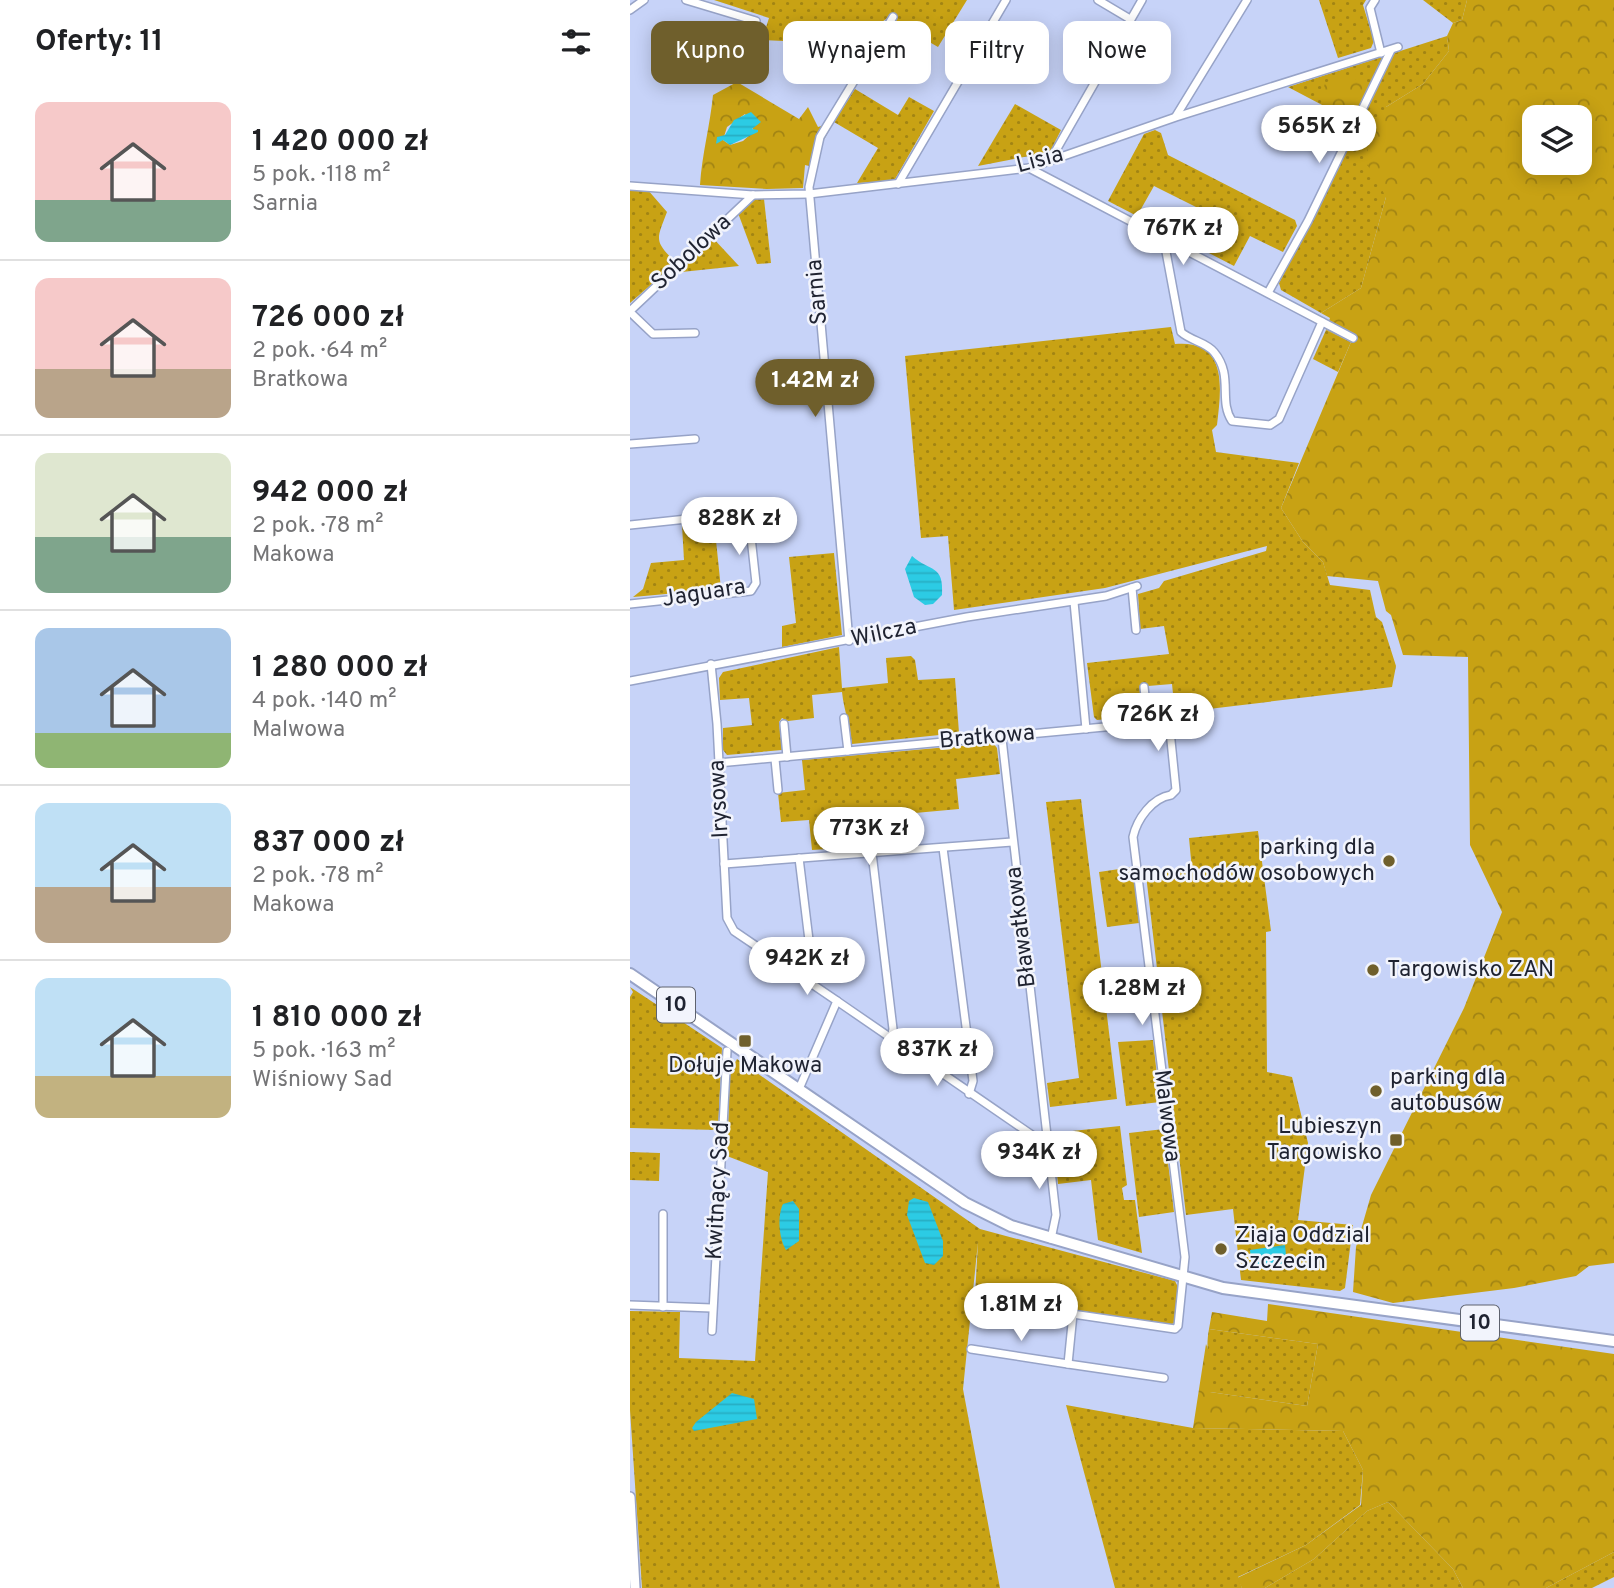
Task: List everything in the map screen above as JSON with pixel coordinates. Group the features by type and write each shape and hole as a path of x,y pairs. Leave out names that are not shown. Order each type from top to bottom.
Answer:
{"main road":[{"name":"10","path":"630,974 977,1211 1003,1223 1184,1278 1265,1295 1614,1341"}],"street":[{"path":"630,10 644,0"},
{"path":"686,0 756,20"},
{"path":"898,184 1006,0"},
{"path":"1098,0 1130,19"},
{"path":"1051,160 1142,0"},
{"path":"1176,117 1247,0"},
{"path":"1375,0 1370,8 1381,53"},
{"name":"Sarnia","path":"849,641 809,194 820,137 893,17"},
{"name":"Lisia","path":"630,187 753,195 809,194 1029,168 1176,117 1395,48 1308,221 1269,291"},
{"path":"1029,168 1164,241 1269,291 1353,338"},
{"name":"Sobolowa","path":"630,311 753,195"},
{"path":"1164,241 1181,332 1213,350 1223,367 1227,382 1225,411 1232,421 1270,425 1279,419 1322,322"},
{"path":"630,311 653,334 695,333"},
{"path":"630,444 695,439"},
{"name":"Jaguara","path":"630,525 744,513 749,519 756,583 751,591 630,604"},
{"name":"Wilcza","path":"630,681 967,617 1074,601 1135,587 1136,630"},
{"path":"1074,601 1086,729"},
{"name":"Irysowa","path":"710,664 727,918 734,931 811,983"},
{"path":"1144,687 1147,723"},
{"path":"844,718 848,751"},
{"name":"Malwowa","path":"1073,1314 1175,1329 1184,1278 1185,1257 1133,837 1140,818 1161,797 1171,795 1176,790 1169,721 1147,723"},
{"name":"Bratkowa","path":"718,763 1002,739 1147,723"},
{"path":"784,724 787,757"},
{"name":"Bławatkowa","path":"1002,739 1056,1215 1051,1239"},
{"path":"775,759 778,790"},
{"path":"723,864 1012,842"},
{"path":"943,848 973,1081 969,1094"},
{"path":"872,853 893,1029 891,1039"},
{"path":"799,858 813,973 811,983 1048,1146"},
{"path":"799,1089 837,1001"},
{"name":"Kwitnący Sad","path":"712,1331 727,1051"},
{"path":"663,1214 663,1307"},
{"path":"977,1300 1073,1314 1068,1364"},
{"path":"630,1305 712,1308"},
{"path":"971,1349 1164,1378"},
{"path":"630,1497 635,1588"}],"green space":[{"path":"714,0 967,0 954,21 945,21 945,36 938,47 931,43 931,21 893,21 888,18 883,21 783,21 783,41 769,40 769,18"},
{"path":"1319,0 1366,0 1363,5 1374,41 1371,48 1338,58"},
{"path":"1423,0 1467,0 1462,20 1453,23"},
{"path":"1467,0 1614,0 1614,1263 1589,1266 1576,1276 1514,1288 1393,1303 1353,1292 1356,1247 1371,1195 1464,1008 1502,912 1470,845 1468,657 1403,655 1378,581 1327,576 1323,562 1303,542 1281,508 1351,342 1326,330 1330,318 1321,313 1361,288 1386,197 1364,159 1386,107 1423,84 1449,51 1447,36 1453,23 1462,20"},
{"path":"1447,36 1449,51 1423,84 1386,107 1386,197 1361,288 1321,313 1281,290 1279,283 1360,125 1288,87"},
{"path":"1340,76 1360,80 1366,91 1352,118 1321,98 1325,83"},
{"path":"733,84 740,84 799,119 808,107 818,127 834,122 809,166 805,165 803,188 767,189 700,185 713,95","holes":["745,114 754,131 743,141 730,145 723,140 727,127"]},
{"path":"855,89 898,115 909,97 934,111 894,181 857,183 878,148 834,122"},
{"path":"1015,104 1061,130 1050,152 978,166"},
{"path":"1155,130 1161,133 1168,155 1295,220 1297,226 1283,252 1250,236 1234,266 1180,238 1196,207 1154,186 1137,216 1108,201 1144,134"},
{"path":"647,189 667,212 659,240 676,263 630,303 630,190"},
{"path":"754,199 764,199 771,263 757,264 738,213"},
{"path":"712,237 739,266 672,273"},
{"path":"1171,327 1175,344 1192,345 1205,350 1213,358 1218,370 1219,411 1217,425 1212,430 1216,452 1299,463 1281,508 1303,542 1323,562 1330,585 1370,590 1376,617 1382,622 1396,666 1392,687 1175,713 1172,684 1148,686 1144,683 1141,687 1143,716 1097,720 1094,717 1087,663 1169,654 1164,626 1140,629 1138,594 1159,588 1164,581 1266,551 1267,546 1105,588 954,610 948,536 921,538 905,356"},
{"path":"1326,330 1351,342 1338,372 1313,359"},
{"path":"714,521 721,589 633,597 643,589 651,563 684,560 682,525"},
{"path":"834,553 842,635 782,647 782,626 796,623 789,557"},
{"path":"839,647 842,688 888,683 886,658 911,656 915,660 918,680 955,678 959,733 852,744 842,692 812,695 814,718 788,721 782,718 779,722 782,750 727,755 723,750 723,728 752,725 749,698 720,700 719,678 723,672"},
{"path":"993,743 997,748 1000,774 956,779 959,809 904,814 907,844 812,850 809,820 781,822 778,793 805,790 802,760"},
{"path":"1081,799 1117,1099 1050,1107 1047,1083 1079,1078 1046,802"},
{"path":"1258,831 1271,931 1266,932 1267,1072 1292,1077 1308,1143 1298,1220 1353,1225 1345,1288 1340,1291 1241,1280 1233,1209 1186,1215 1146,875 1192,870 1189,838"},
{"path":"1133,867 1139,923 1107,927 1099,872"},
{"path":"630,987 722,1048 718,1130 630,1128 630,997 633,992"},
{"path":"1153,1040 1160,1102 1126,1106 1118,1042"},
{"path":"737,1059 980,1229 1175,1281 1178,1287 1174,1323 1170,1325 975,1296 978,1242 963,1389 1000,1588 642,1588 630,1410 630,1311 680,1312 679,1358 755,1361 768,1172 727,1156 730,1072"},
{"path":"1120,1126 1127,1185 1122,1188 1124,1200 1135,1200 1142,1253 1098,1240 1091,1180 1058,1184 1053,1133"},
{"path":"1164,1129 1174,1212 1139,1217 1129,1133"},
{"path":"630,1152 660,1153 659,1181 630,1180"},
{"path":"1268,1304 1614,1354 1614,1552 1546,1588 1463,1588 1453,1569 1388,1502 1367,1511 1314,1559 1265,1588 1242,1588 1237,1578 1306,1545 1361,1505 1363,1470 1343,1431 1193,1428 1206,1344 1210,1354 1210,1392 1307,1406 1318,1344 1209,1329 1212,1312 1267,1321"},
{"path":"1209,1329 1318,1344 1307,1406 1210,1392"},
{"path":"1066,1405 1193,1428 1343,1431 1363,1470 1360,1505 1306,1545 1238,1577 1242,1588 1115,1588"},
{"path":"1388,1502 1453,1569 1463,1588 1265,1588 1314,1559 1367,1511"},
{"path":"1614,1552 1614,1577 1592,1588 1546,1588"}],"water":[{"path":"751,112 761,122 752,129 758,132 730,145 723,140 716,144 717,137 725,135 734,120"},
{"path":"912,556 938,573 941,578 942,595 933,604 925,605 914,597 905,569"},
{"path":"914,1198 928,1202 943,1241 943,1256 934,1265 925,1263 907,1215 909,1201"},
{"path":"793,1201 799,1209 799,1241 786,1250 779,1221 783,1204"},
{"path":"1285,1245 1287,1265 1252,1269 1250,1250"},
{"path":"732,1393 754,1399 757,1419 694,1431 692,1428 696,1422"}],"place":[{"name":"parking dla samochodów osobowych","path":"1389,861"},
{"name":"Targowisko ZAN","path":"1373,970"},
{"name":"Dołuje Makowa","path":"745,1041"},
{"name":"parking dla autobusów","path":"1376,1091"},
{"name":"Lubieszyn Targowisko","path":"1396,1140"},
{"name":"Ziaja Oddzial Szczecin","path":"1221,1249"}]}
